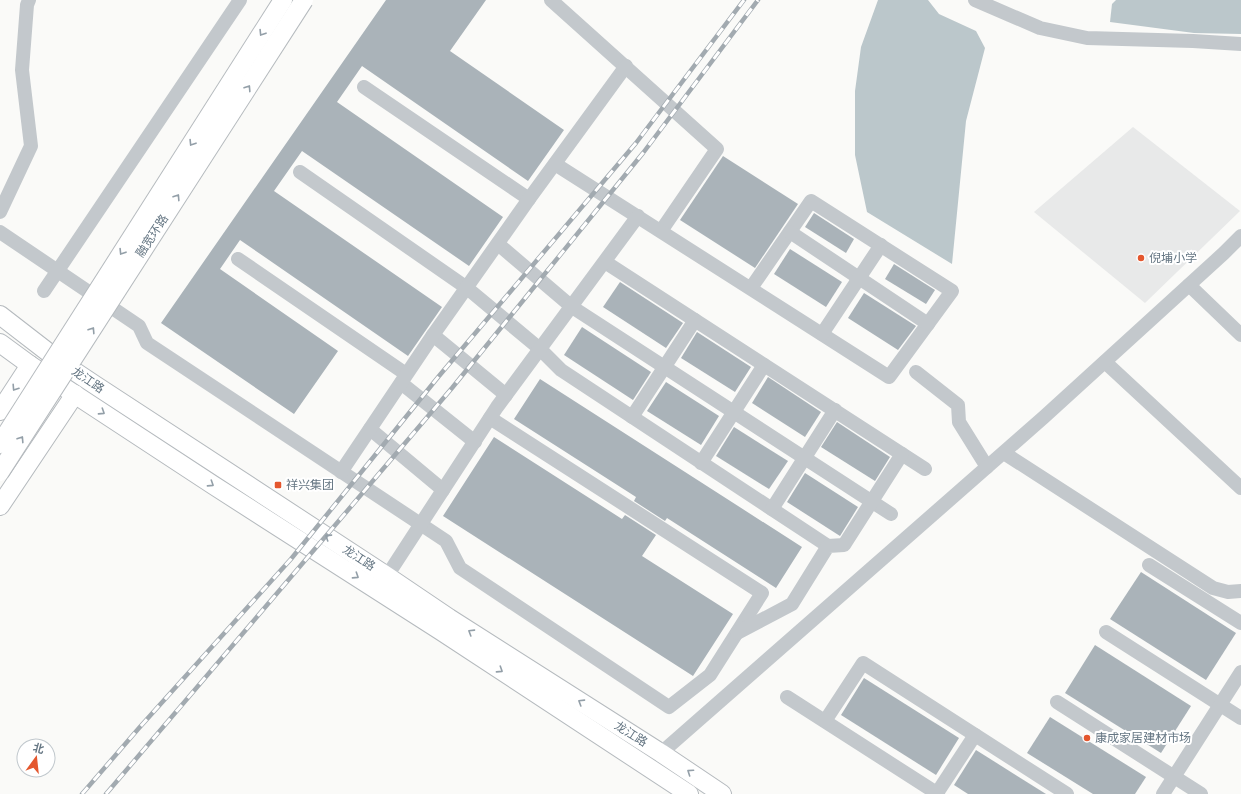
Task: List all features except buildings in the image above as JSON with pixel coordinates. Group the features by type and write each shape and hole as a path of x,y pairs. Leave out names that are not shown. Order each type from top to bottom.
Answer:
{"main road":[{"name":"融宽环路","path":"0,444 282,0"},
{"name":"融宽环路","path":"0,472 304,0"},
{"name":"龙江路","path":"0,315 35,343 89,381 388,576 449,618 661,753 722,794"},
{"name":"龙江路","path":"0,343 30,365 219,489 441,631 689,794"},
{"path":"0,411 30,365"},
{"path":"0,506 75,394"}],"street":[{"path":"0,212 31,146 22,70 27,5 29,0"},
{"path":"44,291 240,0"},
{"path":"551,0 717,149 661,231"},
{"path":"975,0 1040,28 1087,38 1241,44"},
{"path":"341,472 433,335 529,199 626,66"},
{"path":"364,87 529,199"},
{"path":"555,164 889,377 952,291 811,201 751,288"},
{"path":"300,172 466,288 540,349 561,370 828,546 844,545 902,454"},
{"path":"388,576 490,418 638,216"},
{"path":"0,232 139,326 147,343 446,541 460,568 669,707 710,675 762,593 490,418"},
{"path":"790,232 928,324"},
{"path":"661,753 1004,453 1241,236"},
{"path":"498,244 572,306 891,514"},
{"path":"822,334 881,245"},
{"path":"238,259 404,378 475,442"},
{"path":"605,262 925,469"},
{"path":"1189,285 1241,335"},
{"path":"632,417 695,320"},
{"path":"433,335 506,395"},
{"path":"1105,362 1241,488"},
{"path":"701,463 764,365"},
{"path":"916,372 958,405 958,422 987,467"},
{"path":"772,509 835,410"},
{"path":"370,429 444,490"},
{"path":"1004,453 1213,588 1228,592 1241,591"},
{"path":"736,633 792,604 828,546"},
{"path":"1149,565 1241,624"},
{"path":"1106,632 1241,718"},
{"path":"825,721 863,663 1067,794"},
{"path":"1163,794 1241,672"},
{"path":"787,697 938,794 975,735"},
{"path":"1057,702 1201,794"}],"shaded area":[{"path":"878,0 928,0 939,14 976,31 985,48 966,121 952,264 867,212 855,155 855,91 861,47"},
{"path":"1116,0 1241,0 1241,34 1194,33 1110,22 1112,4"},
{"name":"倪埔小学","path":"1133,127 1240,211 1145,303 1034,212"}],"railway":[{"path":"82,794 139,728 291,559 439,376 636,143 744,0"},
{"path":"106,794 452,388 643,153 758,0"}],"place":[{"name":"倪埔小学","path":"1141,258"},
{"name":"祥兴集团","path":"278,485"},
{"name":"康成家居建材市场","path":"1087,738"}]}
